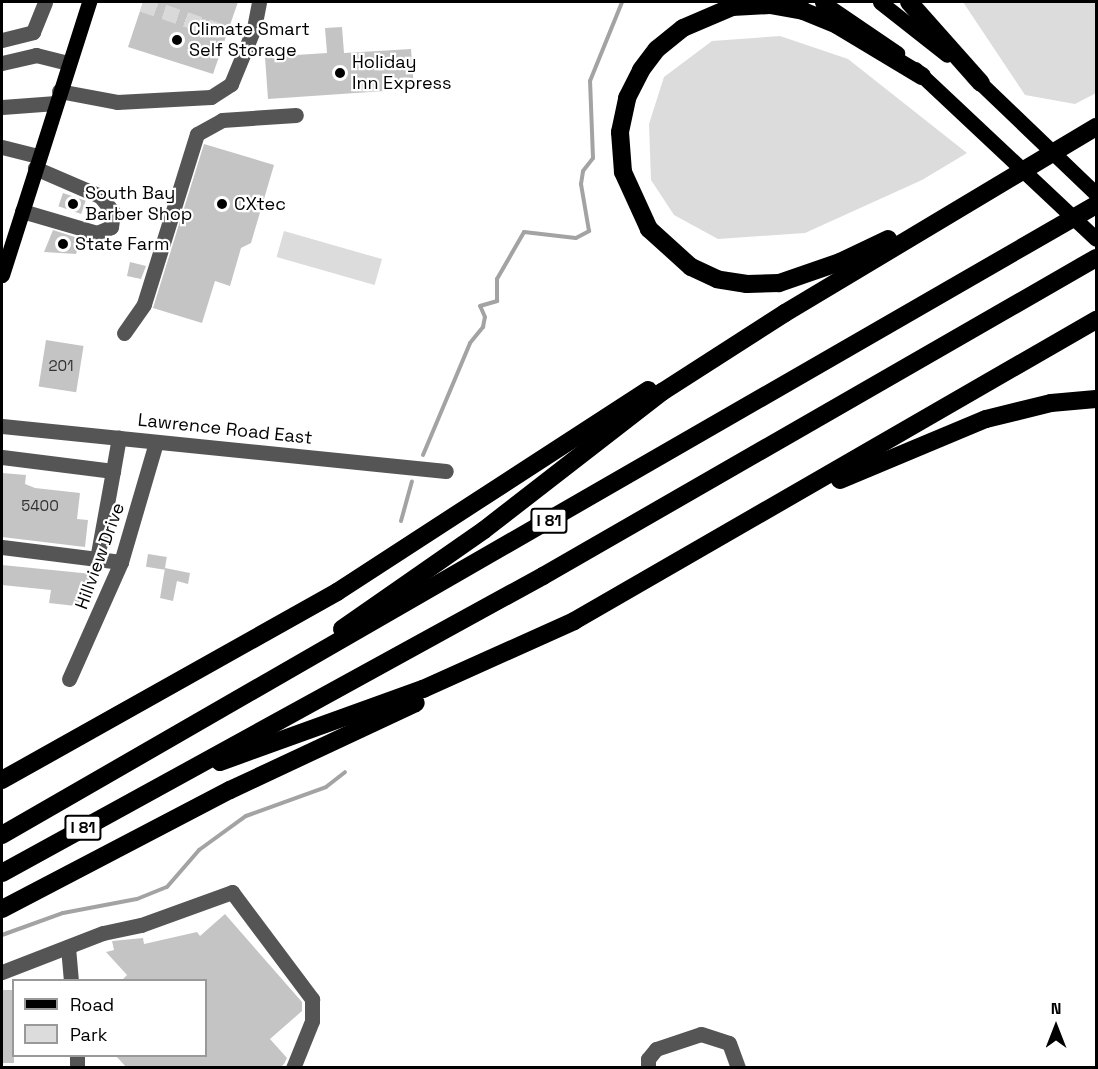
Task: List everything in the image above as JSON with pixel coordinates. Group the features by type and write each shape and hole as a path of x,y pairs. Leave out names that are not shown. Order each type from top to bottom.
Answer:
{"highway":[{"path":"909,2 981,83"},
{"path":"922,76 837,25 803,11 770,5 732,7 710,14 683,28 657,49 641,70 627,98 620,151 633,202 663,246 691,267 717,279 747,284 779,283 822,270 984,192"},
{"path":"249,694 484,530 662,392 785,313 1096,127"},
{"name":"I 81","path":"2,835 1096,206"},
{"name":"I 81","path":"2,873 543,576 1096,258"},
{"path":"2,780 337,592 635,397 785,313"},
{"path":"2,909 230,790 424,699 478,667 574,621 1096,320"},
{"path":"756,517 986,419 1051,403 1096,399"},
{"path":"165,783 478,667"}],"main road":[{"path":"2,275 5,251 22,211 89,2"},
{"path":"822,2 869,32 922,76 1096,239"},
{"path":"880,2 981,83 1096,194"}],"street":[{"path":"2,40 33,32 45,2"},
{"path":"2,107 58,97 117,102 211,97 231,84 254,28 259,2"},
{"path":"2,63 36,55 68,63"},
{"path":"124,333 144,304 197,134 222,120 296,115"},
{"path":"2,148 37,162 100,196 113,212 111,227 97,233 22,211"},
{"name":"Lawrence Road East","path":"2,427 446,471"},
{"path":"97,559 119,438"},
{"name":"Hillview Drive","path":"69,678 122,562 155,458 156,442"},
{"path":"2,457 113,471"},
{"path":"2,547 122,562"},
{"path":"2,972 68,947 232,892 312,999 312,1021 293,1068"},
{"path":"68,947 70,979"},
{"path":"648,1068 648,1059 656,1049 701,1034 729,1043 738,1068"}],"green space":[{"path":"963,2 1096,2 1096,93 1075,104 1025,95"},
{"path":"780,36 848,59 967,153 922,180 805,233 718,239 674,215 651,180 649,124 664,77 712,41"},
{"path":"284,231 382,259 375,285 277,257"}],"building":[{"name":"Climate Smart Self Storage","path":"143,2 238,2 213,74 128,47"},
{"name":"Holiday Inn Express","path":"342,27 344,53 411,49 414,89 268,99 265,57 327,53 325,28"},
{"name":"CXtec","path":"204,144 274,165 251,243 241,248 230,286 215,281 202,323 153,308"},
{"name":"South Bay Barber Shop","path":"63,193 86,201 81,214 58,206"},
{"name":"State Farm","path":"53,230 81,239 76,254 44,252"},
{"path":"130,262 146,266 141,279 127,276"},
{"path":"46,340 84,346 76,392 39,386"},
{"path":"2,473 26,475 25,484 35,488 80,493 77,519 88,520 85,547 2,537"},
{"path":"148,554 167,557 165,570 146,567"},
{"path":"2,565 92,574 90,599 85,598 85,607 49,603 51,590 2,585"},
{"path":"165,568 190,573 188,584 177,581 173,601 160,598"},
{"path":"225,914 302,1002 302,1011 270,1039 287,1058 280,1068 127,1068 117,1057 207,1057 207,979 123,979 127,975 106,952 114,950 112,941 143,938 144,944 197,932 200,936"},
{"path":"2,990 12,990 12,1057 14,1057 14,1063 2,1063"}],"waterway":[{"path":"423,455 470,343 483,327 485,317 480,306 497,301 497,279 524,232 576,238 589,231 581,184 583,171 593,158 590,81 622,2"},
{"path":"401,521 412,481"},
{"path":"2,935 63,913 137,899 167,887 199,850 246,816 326,787 345,772"}],"tunnel":[{"path":"142,4 227,33"}],"place":[{"name":"Climate Smart Self Storage","path":"177,40"},
{"name":"Holiday Inn Express","path":"340,73"},
{"name":"South Bay Barber Shop","path":"73,204"},
{"name":"CXtec","path":"222,204"},
{"name":"State Farm","path":"63,244"}]}
